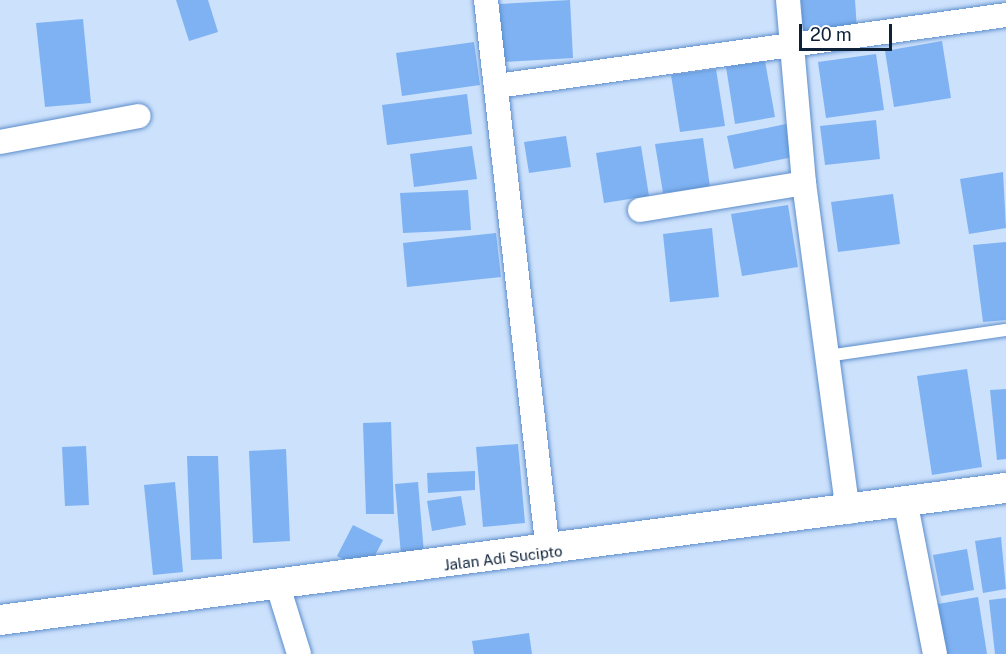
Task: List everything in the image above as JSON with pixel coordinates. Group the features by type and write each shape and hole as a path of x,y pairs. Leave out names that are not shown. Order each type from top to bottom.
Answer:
{"street":[{"path":"486,0 548,552"},
{"path":"788,0 795,45 804,183 848,512"},
{"path":"497,87 1006,15"},
{"path":"0,142 139,116"},
{"path":"640,210 804,183"},
{"name":"Jalan Adi Sucipto","path":"0,620 548,552 906,505 1006,488"},
{"path":"906,505 935,654"},
{"path":"278,586 299,654"}],"lane":[{"path":"827,356 1006,330"}],"building":[{"path":"176,0 208,0 218,32 189,41"},
{"path":"570,0 573,58 502,62 499,4"},
{"path":"801,0 855,0 857,30 803,34"},
{"path":"83,19 91,103 45,107 36,23"},
{"path":"942,41 951,98 894,107 885,51"},
{"path":"474,42 480,85 402,96 396,53"},
{"path":"876,54 884,110 826,118 818,62"},
{"path":"765,61 775,117 735,124 726,67"},
{"path":"716,69 725,126 680,132 671,75"},
{"path":"467,94 472,134 387,145 382,105"},
{"path":"876,120 880,159 825,165 820,126"},
{"path":"786,124 793,157 734,169 727,136"},
{"path":"566,136 571,167 529,173 524,142"},
{"path":"703,138 710,187 663,193 655,144"},
{"path":"472,146 477,179 414,187 410,154"},
{"path":"641,146 649,196 604,203 596,153"},
{"path":"1003,172 1006,228 969,234 960,179"},
{"path":"468,190 471,230 403,233 400,193"},
{"path":"893,194 900,244 838,252 831,202"},
{"path":"788,205 798,267 742,276 731,214"},
{"path":"712,228 719,297 670,302 663,234"},
{"path":"496,233 501,277 407,287 403,243"},
{"path":"1006,242 1006,320 983,322 973,245"},
{"path":"967,369 982,467 932,475 917,376"},
{"path":"1006,389 1006,459 997,460 990,390"},
{"path":"391,422 394,514 366,514 363,423"},
{"path":"518,444 525,523 483,527 476,447"},
{"path":"86,446 89,505 65,506 62,447"},
{"path":"286,449 290,541 253,543 249,451"},
{"path":"187,456 218,456 222,559 191,560"},
{"path":"475,471 475,490 428,493 427,473"},
{"path":"175,482 183,572 153,575 144,485"},
{"path":"418,482 425,565 402,567 395,484"},
{"path":"461,496 466,525 432,531 427,501"},
{"path":"353,525 383,540 367,571 337,556"},
{"path":"1001,537 1006,589 983,593 975,541"},
{"path":"967,549 974,590 941,596 933,555"},
{"path":"978,597 987,654 946,654 938,604"},
{"path":"1006,598 1006,654 995,654 989,600"},
{"path":"529,633 532,654 474,654 472,641"}]}
